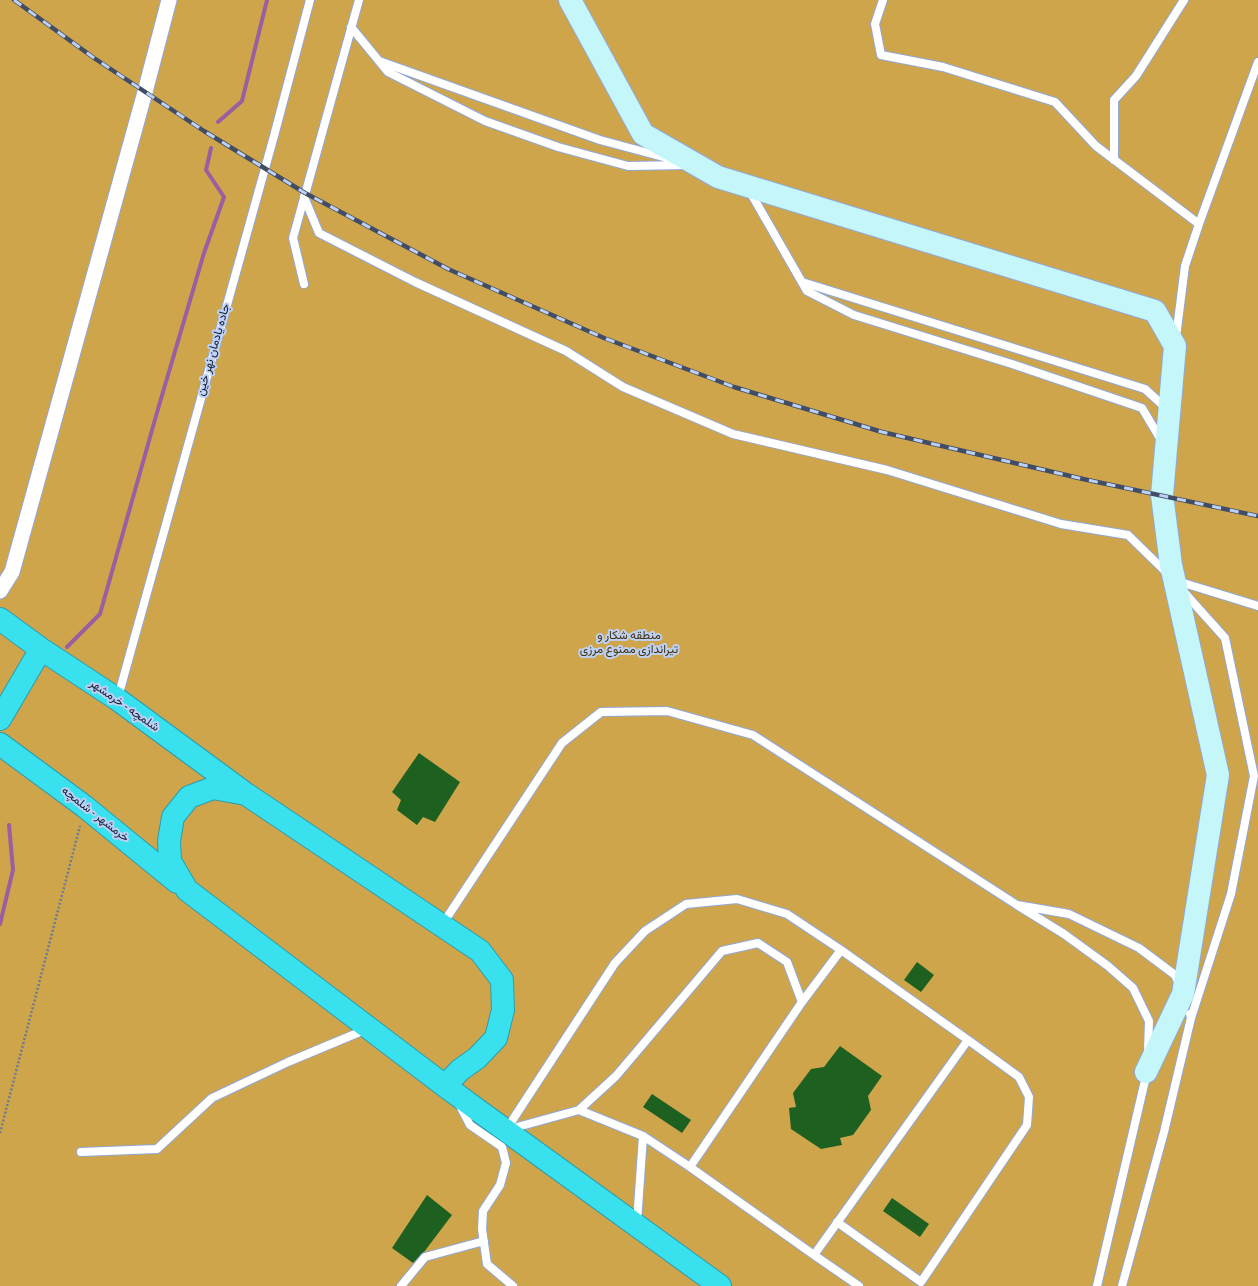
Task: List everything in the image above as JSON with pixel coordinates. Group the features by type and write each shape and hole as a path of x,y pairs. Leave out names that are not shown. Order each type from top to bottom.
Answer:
{"highway":[{"name":"شلمچه - خرمشهر","path":"0,619 41,649 117,700 246,794 480,951 502,980 503,1010 496,1038 477,1058 460,1070 449,1090"},
{"path":"0,719 41,649"},
{"name":"خرمشهر - شلمچه","path":"0,744 84,806 187,890 449,1090 720,1286"},
{"path":"187,890 170,860 169,841 173,817 189,797 213,788 246,794"}],"main road":[{"path":"570,0 643,134 697,165 718,177 1155,311 1175,346 1162,495 1171,565 1218,775 1182,994 1146,1072"}],"street":[{"path":"0,590 12,572 145,92 169,0"}],"lane":[{"name":"جاده یادمان نهر خین","path":"117,700 274,136 310,0"},
{"path":"304,284 293,238 358,0"},
{"path":"883,0 875,24 881,55 943,67 1055,102 1096,146 1199,224"},
{"path":"1114,160 1114,100 1136,76 1184,0"},
{"path":"351,27 388,72 485,121 558,147 628,166 697,165"},
{"path":"379,61 600,140 697,165"},
{"path":"1175,346 1185,266 1258,62"},
{"path":"747,186 807,291 854,315 1012,364 1142,408 1166,448"},
{"path":"304,197 319,233 415,282 566,351 623,387 733,434 888,470 1061,524 1128,536 1174,580 1225,638 1254,776"},
{"path":"802,282 1145,389 1170,412"},
{"path":"1174,580 1258,606"},
{"path":"442,925 562,743 601,712 667,711 753,734 1064,934 1108,966 1133,988 1149,1021 1146,1072 1097,1286"},
{"path":"1122,1286 1164,1132 1191,1018 1231,894 1258,762"},
{"path":"505,1131 615,963 645,931 686,904 737,899 787,914 841,950 1019,1077 1029,1097 1027,1125 924,1284 837,1222"},
{"path":"1017,905 1069,914 1139,948 1175,975 1191,1018"},
{"path":"505,1131 579,1110 616,1076 722,951 758,944 787,962 802,1002"},
{"path":"690,1167 802,1002 841,950"},
{"path":"81,1152 157,1149 212,1098 288,1062 369,1028"},
{"path":"814,1255 968,1040"},
{"path":"449,1090 470,1125 502,1147 506,1163 500,1184 483,1211 484,1241 487,1264 513,1286"},
{"path":"579,1110 643,1136 690,1167 858,1286"},
{"path":"637,1225 643,1136"},
{"path":"401,1286 425,1256 484,1241"}],"path":[{"path":"0,1133 75,848 84,806"}],"green space":[{"name":"منطقه شکار و تیراندازی ممنوع مرزی","path":"0,0 1258,0 1258,1286 0,1286"}],"building":[{"path":"419,753 460,782 435,822 423,817 417,825 397,810 401,800 392,792"},
{"path":"917,962 934,975 921,992 904,980"},
{"path":"840,1046 882,1076 868,1096 871,1110 853,1135 840,1138 842,1145 821,1149 791,1129 789,1108 796,1107 793,1093 811,1069 824,1067"},
{"path":"652,1094 691,1120 682,1133 643,1107"},
{"path":"427,1195 452,1215 424,1252 413,1263 392,1248"},
{"path":"892,1198 929,1224 920,1237 883,1211"}],"waterway":[{"path":"218,122 242,101 267,0"},
{"path":"67,647 100,614 204,253 224,197 206,170 211,148"},
{"path":"0,924 13,870 9,825"}],"railway":[{"path":"14,0 94,58 204,131 305,193 448,269 604,338 734,387 882,432 1083,479 1258,516"}]}
